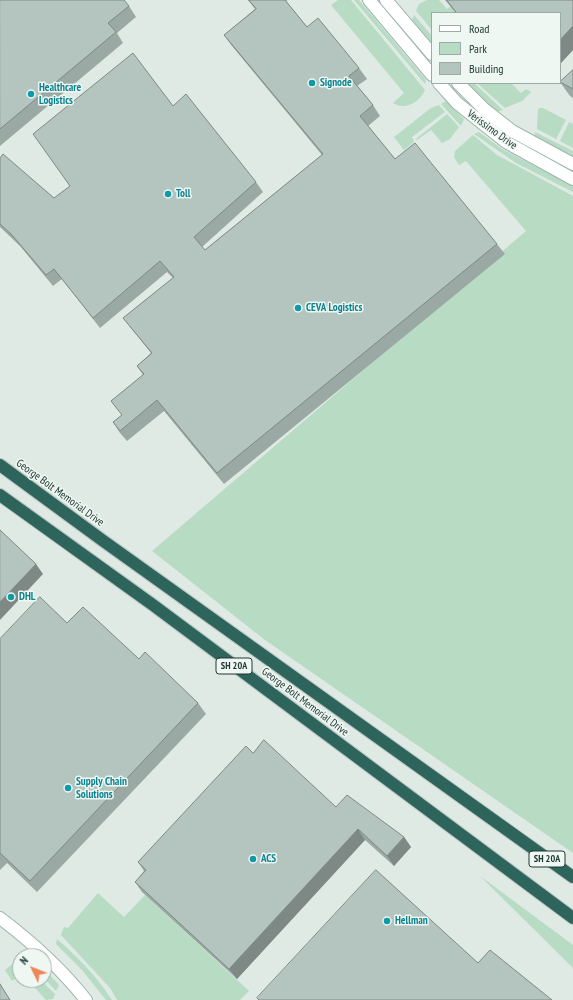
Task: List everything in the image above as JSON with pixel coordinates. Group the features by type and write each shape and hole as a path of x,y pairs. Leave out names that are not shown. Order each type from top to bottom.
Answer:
{"highway":[{"name":"George Bolt Memorial Drive","path":"0,465 109,545 573,877"},
{"name":"George Bolt Memorial Drive","path":"0,495 153,605 573,918"}],"street":[{"path":"369,0 431,74"},
{"path":"386,0 431,53"},
{"name":"Verissimo Drive","path":"440,84 457,103 501,139 573,179"},
{"name":"Verissimo Drive","path":"459,84 484,109 512,131 573,164"},
{"path":"0,918 39,948 67,976 86,1000"}],"green space":[{"path":"338,0 351,0 425,90 420,98 407,106 393,103 404,93 331,5"},
{"path":"354,0 359,0 426,80 425,84"},
{"path":"427,0 439,0 447,9 452,5 457,12 431,12 431,29 416,11 419,4"},
{"path":"414,15 431,35 431,44 412,20"},
{"path":"466,84 475,84 503,110 496,112"},
{"path":"478,84 512,84 521,93 526,89 531,92 522,101 505,108"},
{"path":"446,101 464,119 461,126 441,104"},
{"path":"439,105 445,112 412,137 414,142 404,150 394,137 431,108"},
{"path":"543,108 566,120 556,139 537,129 538,109"},
{"path":"447,114 459,127 450,139 442,143 431,130 417,140 416,139"},
{"path":"569,122 573,124 573,148 560,141"},
{"path":"479,132 502,149 573,186 573,192 516,163 474,134"},
{"path":"535,132 573,151 573,156 534,137"},
{"path":"473,135 497,155 573,196 573,853 265,640 152,551 526,231 466,161 459,165 454,157 455,151"},
{"path":"480,876 573,945 573,969 572,967"},
{"path":"98,893 124,917 145,895 249,991 240,1000 117,1000 110,988 61,935 64,927 68,928"},
{"path":"57,939 87,968 112,1000 106,1000 82,970 56,944"},
{"path":"12,964 12,981 5,970"},
{"path":"52,978 59,985 56,991 52,987"},
{"path":"35,988 49,988 55,994 53,999 46,1000"}],"building":[{"name":"Healthcare Logistics","path":"0,0 124,0 129,6 108,23 116,32 0,129"},
{"path":"249,0 285,0 307,27 318,18 359,68 349,76 373,105 360,116 395,159 415,143 497,244 217,473 157,400 120,431 113,422 122,415 111,401 144,374 137,366 152,353 123,318 174,277 160,261 93,318 54,269 46,275 12,235 0,224 0,158 3,154 54,198 70,186 33,134 133,53 173,106 186,94 256,182 194,237 205,250 323,154 224,35 256,9"},
{"path":"447,0 573,0 573,26 561,39 561,12 456,12"},
{"path":"573,70 573,89 561,83"},
{"name":"DHL","path":"0,530 36,564 0,602"},
{"name":"Supply Chain Solutions","path":"40,597 67,623 83,607 139,659 145,652 198,703 30,881 0,853 0,639"},
{"name":"ACS","path":"264,740 336,807 347,795 404,837 387,856 358,829 229,969 135,882 146,870 138,862 246,746 253,753"},
{"name":"Hellman","path":"376,870 478,963 490,950 552,1000 259,1000 257,998"},
{"path":"0,984 10,1000 0,1000"}],"place":[{"name":"Signode","path":"312,83"},
{"name":"Healthcare Logistics","path":"31,94"},
{"name":"Toll","path":"168,194"},
{"name":"CEVA Logistics","path":"298,308"},
{"name":"DHL","path":"11,597"},
{"name":"Supply Chain Solutions","path":"68,788"},
{"name":"ACS","path":"253,859"},
{"name":"Hellman","path":"387,921"}]}
